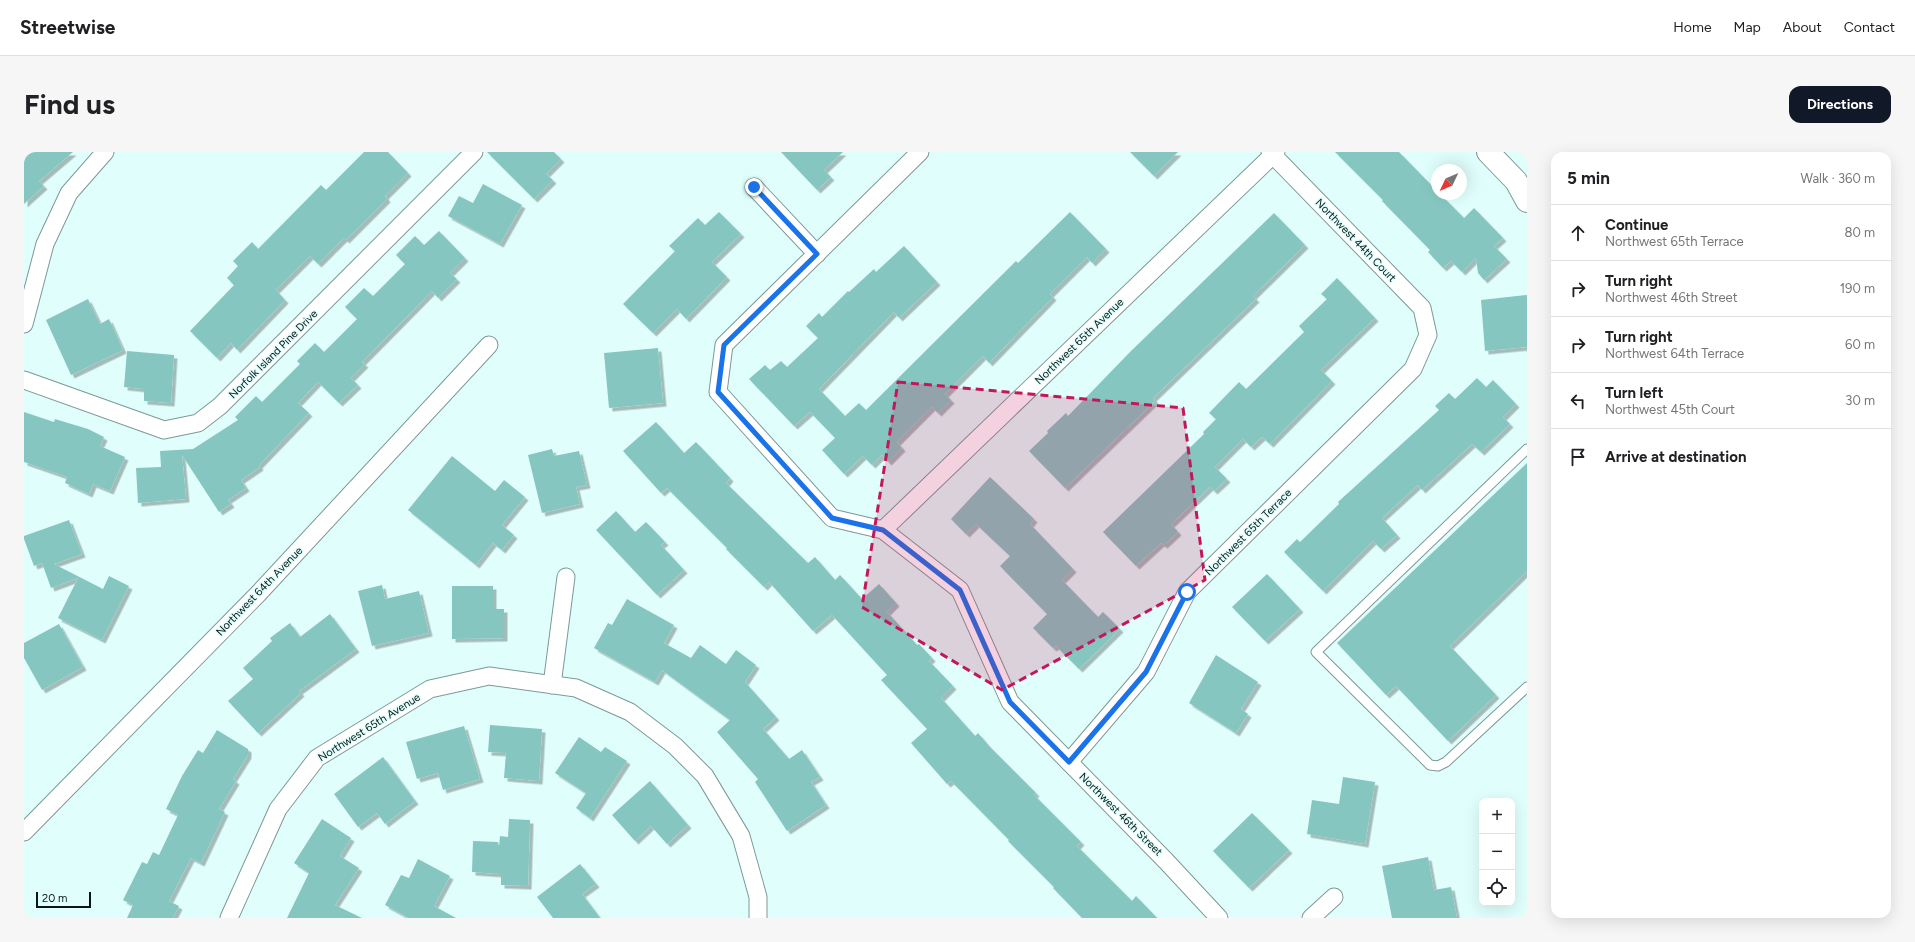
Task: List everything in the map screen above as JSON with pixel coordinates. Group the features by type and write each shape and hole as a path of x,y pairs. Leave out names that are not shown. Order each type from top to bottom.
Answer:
{"street":[{"path":"24,324 45,244 69,193 105,152"},
{"name":"Norfolk Island Pine Drive","path":"24,380 164,430 198,423 220,406 474,152"},
{"path":"754,187 817,254 920,152"},
{"path":"1488,152 1521,184 1527,201"},
{"name":"Northwest 44th Court","path":"1273,153 1422,308 1428,335"},
{"name":"Northwest 65th Avenue","path":"883,530 1273,153"},
{"name":"Northwest 46th Street","path":"817,254 724,345 718,392 832,518 883,530 960,590 1010,702 1166,861 1219,918"},
{"name":"Northwest 65th Terrace","path":"1069,762 1146,672 1187,592 1413,369 1428,335"},
{"name":"Northwest 64th Avenue","path":"24,832 258,594 489,345"},
{"path":"552,685 566,577"},
{"name":"Northwest 65th Avenue","path":"229,918 278,809 317,758 430,689 489,676 576,688 630,712 675,746 705,776 741,836 758,896 758,918"},
{"path":"1311,918 1334,897"}],"lane":[{"path":"1527,449 1316,652 1430,765 1438,766 1446,762 1527,687"}],"highlighted area":[{"path":"898,382 1183,408 1205,580 1002,690 862,607"}],"building":[{"path":"24,152 73,152 39,181 44,186 24,204"},
{"path":"364,152 388,152 408,173 385,196 387,199 346,240 344,238 318,264 310,256 276,290 285,300 237,350 231,343 217,358 190,331 234,285 227,278 238,266 233,261 252,242 258,249 321,185 326,190"},
{"path":"487,152 554,152 561,159 546,174 553,180 534,199"},
{"path":"781,152 843,152 824,170 831,177 817,190"},
{"path":"1130,152 1178,152 1154,176"},
{"path":"1335,152 1399,152 1431,185 1431,200 1446,200 1464,218 1474,208 1503,238 1494,246 1507,259 1484,280 1478,273 1476,258 1462,272 1451,261 1443,268 1428,252 1430,250 1382,201 1383,200"},
{"path":"483,184 522,205 500,244 448,216 459,196 473,203"},
{"path":"719,212 741,234 712,262 727,277 686,319 677,309 653,333 623,304 675,251 669,246 698,218 705,225"},
{"path":"1070,212 1106,249 1092,263 1087,257 1050,294 1053,297 989,363 983,356 945,394 951,400 938,413 932,407 897,442 902,448 888,462 882,455 872,465 863,456 844,474 822,450 835,438 810,412 794,426 749,379 765,365 770,370 781,361 787,367 818,338 806,326 819,313 822,317 848,291 849,292 874,269 876,272 904,246 937,282 899,318 894,312 819,389 845,416 859,403 866,410 1016,261 1018,263"},
{"path":"1274,213 1305,245 1253,296 1256,299 1153,398 1155,401 1065,488 1029,451 1066,413 1068,416 1131,351"},
{"path":"439,231 465,258 450,273 457,279 438,298 432,291 362,362 365,364 351,378 358,385 339,403 318,382 298,403 309,413 259,465 260,467 241,480 246,488 228,500 231,504 219,512 182,455 186,499 138,503 136,468 161,467 160,451 193,449 238,420 235,417 256,396 262,402 300,364 297,361 315,343 324,352 357,319 345,307 364,288 373,296 405,264 396,255 415,236 424,245"},
{"path":"1337,278 1375,318 1321,370 1332,381 1270,444 1262,437 1251,447 1243,439 1215,467 1227,479 1214,491 1210,487 1171,524 1178,532 1164,545 1161,543 1136,566 1103,532 1204,434 1203,432 1216,419 1209,413 1239,382 1246,389 1304,332 1299,326 1327,299 1321,294"},
{"path":"1527,295 1527,347 1485,351 1481,300"},
{"path":"88,299 100,324 109,319 123,350 71,375 46,320"},
{"path":"658,348 663,403 609,408 604,353"},
{"path":"127,351 174,355 171,403 144,401 144,389 124,387"},
{"path":"1477,378 1486,387 1493,380 1516,404 1503,417 1510,424 1481,452 1472,444 1422,490 1418,485 1382,518 1397,535 1381,549 1373,541 1323,591 1284,552 1297,539 1300,542 1339,504 1338,502 1439,410 1435,406 1449,393 1455,399"},
{"path":"24,412 54,422 55,419 88,429 104,437 100,446 125,457 110,491 93,484 89,494 65,483 67,477 24,462"},
{"path":"656,422 684,453 696,442 730,478 726,483 808,563 815,557 835,580 840,575 862,599 879,584 896,603 887,612 917,645 919,644 932,658 929,661 953,686 941,698 975,736 978,733 1036,793 1034,795 1081,842 1077,846 1132,901 1136,896 1157,918 1082,918 951,781 947,784 911,743 927,729 881,680 887,675 832,615 813,631 769,582 764,587 667,488 661,493 623,451"},
{"path":"552,449 554,456 579,451 587,485 576,487 580,504 542,513 528,455"},
{"path":"452,456 495,491 504,480 525,497 502,525 514,535 502,550 493,543 476,565 408,510"},
{"path":"1527,463 1527,571 1450,646 1496,695 1448,741 1396,686 1386,695 1337,643"},
{"path":"990,477 1034,519 1030,524 1073,569 1062,580 1098,617 1103,612 1120,629 1079,669 1056,646 1053,648 1033,628 1047,614 1000,566 1010,556 976,524 966,534 951,519"},
{"path":"616,511 635,532 646,522 665,542 661,545 684,570 657,595 596,530"},
{"path":"69,520 82,554 54,564 103,589 109,576 129,586 102,640 58,618 78,578 51,588 42,563 34,566 24,539 24,536"},
{"path":"1267,574 1300,609 1265,641 1232,607"},
{"path":"382,585 385,599 419,591 429,633 372,646 358,591"},
{"path":"452,586 493,586 493,609 504,609 504,638 452,639"},
{"path":"627,599 674,625 664,643 691,658 700,645 726,664 736,650 756,665 745,682 776,717 763,729 789,759 802,750 820,777 811,782 826,805 787,831 755,782 758,779 717,732 730,720 662,670 655,682 594,648 608,623 612,625"},
{"path":"330,614 356,649 299,691 301,693 258,733 228,701 253,679 243,668 272,641 270,638 290,623 300,637"},
{"path":"59,624 83,667 42,690 24,658 24,643"},
{"path":"1216,655 1258,682 1241,709 1248,714 1236,733 1189,703"},
{"path":"490,725 542,729 539,781 504,778 506,753 488,752"},
{"path":"464,726 480,779 443,790 438,773 417,779 406,742"},
{"path":"217,730 248,749 248,755 233,779 236,781 219,809 225,812 201,863 191,858 169,901 179,906 173,918 127,918 133,905 123,900 142,862 147,864 153,852 159,855 178,815 166,809 182,776 198,750 203,753"},
{"path":"579,737 601,752 605,747 627,761 590,818 576,808 586,793 555,773"},
{"path":"383,757 415,801 385,824 377,813 358,827 334,794"},
{"path":"1343,777 1375,782 1365,844 1307,834 1312,800 1339,804"},
{"path":"650,781 688,825 667,844 651,826 635,841 612,815"},
{"path":"1252,813 1289,850 1249,888 1213,851"},
{"path":"322,819 351,838 340,856 359,868 335,905 362,918 287,918 309,873 294,863"},
{"path":"509,819 530,820 528,886 501,885 501,874 472,872 473,841 498,842 499,846 500,836 508,837"},
{"path":"1428,857 1434,890 1451,887 1457,918 1392,918 1382,866"},
{"path":"418,859 450,876 434,906 456,918 409,918 385,905 401,875 409,878"},
{"path":"580,864 596,884 582,894 600,918 553,918 537,897"}],"route":[{"path":"754,187 817,254 724,345 718,392 832,518 883,530 960,590 1010,702 1069,762 1146,672 1187,592"}]}
